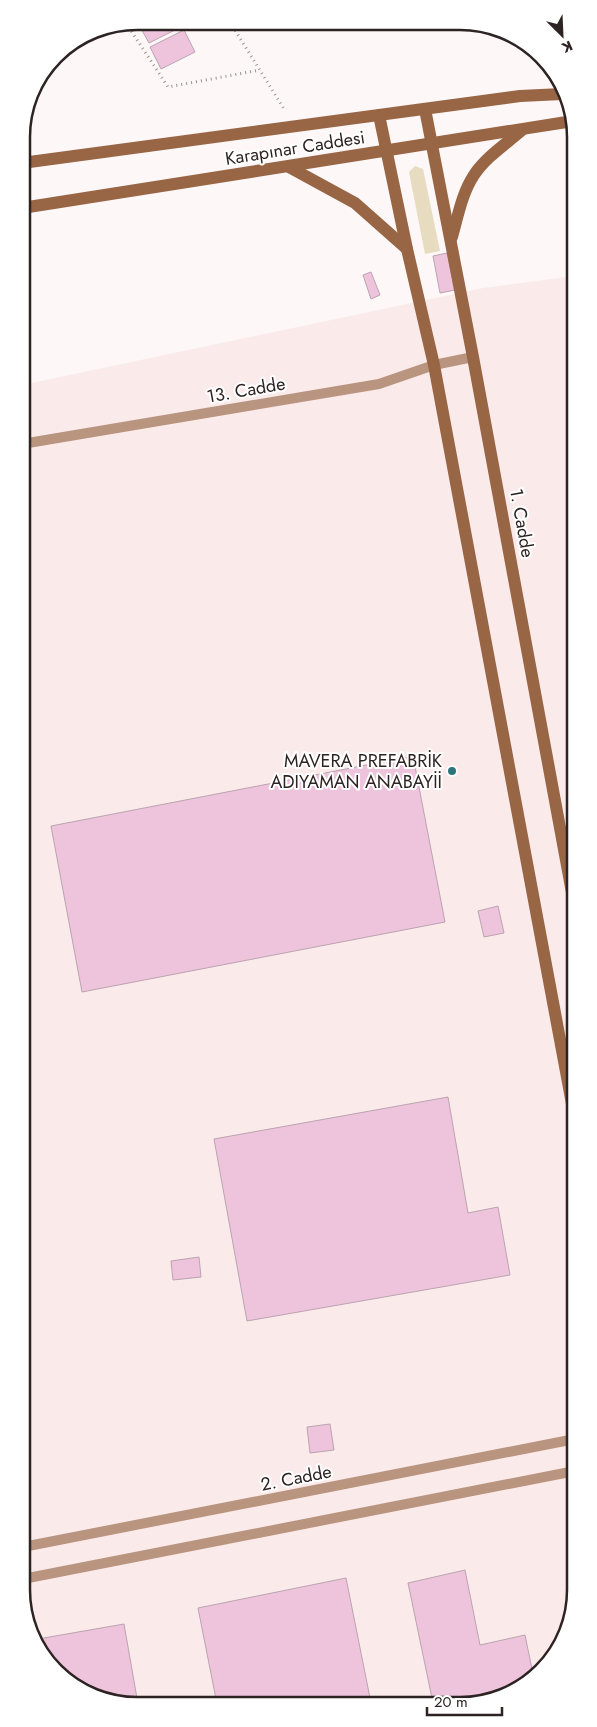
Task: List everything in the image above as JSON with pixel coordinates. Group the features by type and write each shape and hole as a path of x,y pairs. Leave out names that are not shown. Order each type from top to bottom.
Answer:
{"street":[{"name":"Karapınar Caddesi","path":"30,162 520,96 558,94"},
{"name":"1. Cadde","path":"425,109 451,239 567,870"},
{"path":"380,115 406,249 434,365 567,1077"},
{"name":"Karapınar Caddesi","path":"30,207 566,122"},
{"path":"451,239 466,188 474,174 484,162 522,130"},
{"path":"289,167 355,203 406,249"}],"lane":[{"name":"13. Cadde","path":"30,443 379,384 434,365 473,357"},
{"name":"2. Cadde","path":"30,1546 567,1441"},
{"path":"30,1578 567,1473"}],"path":[{"path":"130,30 168,87 260,70"},
{"path":"235,30 295,126"}],"shaded area":[{"path":"415,166 423,169 440,251 425,254 409,172"},
{"path":"567,277 567,1597 563,1617 556,1637 536,1666 513,1683 481,1695 467,1697 130,1697 116,1695 84,1683 61,1666 44,1643 38,1631 30,1597 30,383 483,288"}],"building":[{"path":"142,30 175,30 149,43"},
{"path":"184,30 195,52 161,69 150,47"},
{"path":"447,253 455,290 440,293 433,256"},
{"path":"371,272 380,295 371,299 363,275"},
{"path":"413,756 445,922 82,992 51,826"},
{"path":"498,906 504,933 484,937 478,911"},
{"path":"448,1097 468,1213 498,1207 510,1275 247,1321 214,1139"},
{"path":"199,1257 201,1277 173,1280 171,1261"},
{"path":"330,1424 334,1450 310,1453 307,1427"},
{"path":"465,1570 480,1645 525,1635 532,1669 513,1683 481,1695 432,1697 408,1583"},
{"path":"346,1578 370,1697 216,1697 198,1608"},
{"path":"124,1624 137,1697 116,1695 84,1683 61,1666 42,1638"}],"place":[{"name":"MAVERA PREFABRİK ADIYAMAN ANABAYİİ","path":"452,771"}]}
